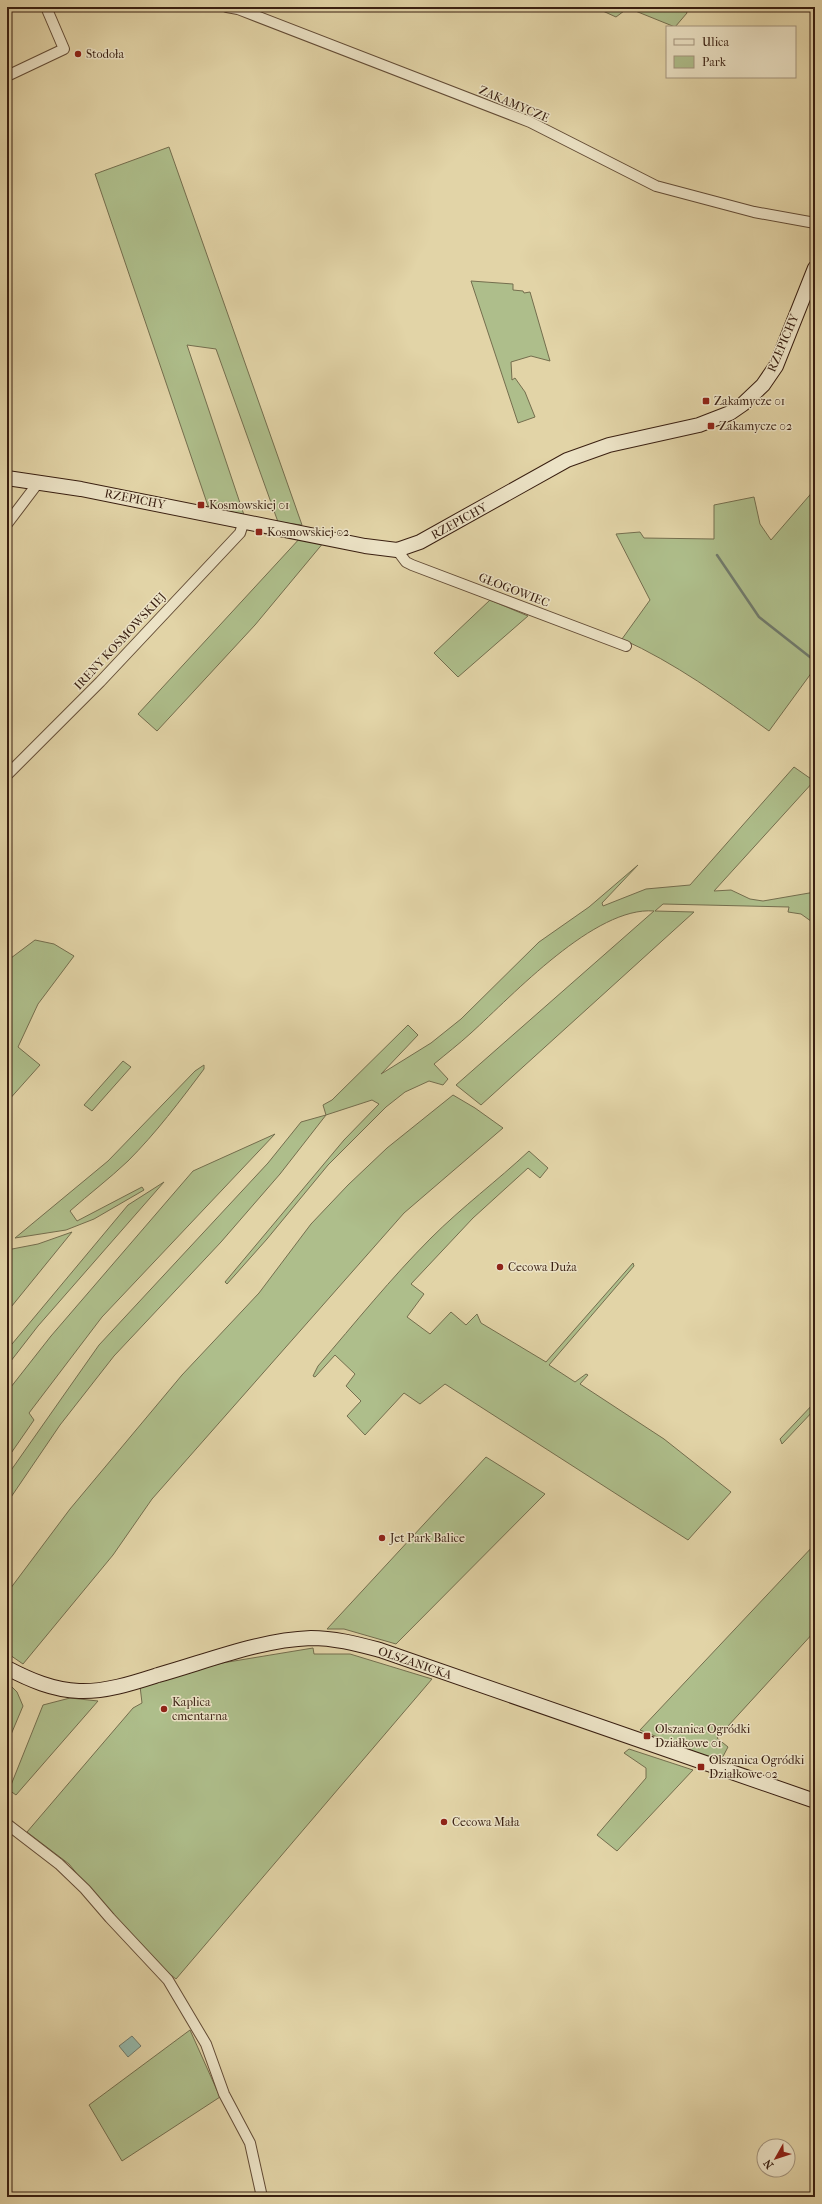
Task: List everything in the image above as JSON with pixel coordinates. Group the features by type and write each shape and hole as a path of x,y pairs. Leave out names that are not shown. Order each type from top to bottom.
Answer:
{"street":[{"path":"7,76 64,49 46,7"},
{"name":"ZAKAMYCZE","path":"227,7 256,11 530,122 656,186 754,212 815,223"},
{"name":"RZEPICHY","path":"7,478 81,489 365,546 397,550 426,539 567,460 604,446 699,425 734,410 758,390 776,366 815,268"},
{"path":"7,524 38,483"},
{"name":"IRENY KOSMOWSKIEJ","path":"7,775 97,685 240,533 244,521"},
{"name":"GŁOGOWIEC","path":"397,550 406,562 412,565 626,646"},
{"name":"OLSZANICKA","path":"7,1668 49,1686 70,1690 89,1691 125,1684 269,1644 312,1638 344,1641 380,1650 815,1801"},
{"path":"7,1824 59,1864 85,1889 168,1980 206,2044 224,2094 250,2143 262,2197"}],"green space":[{"path":"594,7 685,7 687,13 676,26 628,8 616,17"},
{"path":"169,147 302,525 278,522 216,349 187,345 244,515 208,506 95,174"},
{"path":"471,281 513,284 513,290 523,291 524,293 530,292 550,361 531,356 511,362 512,380 515,378 525,392 535,417 518,423"},
{"path":"815,489 815,668 769,731 716,693 642,648 622,639 650,600 616,534 640,532 644,538 714,539 714,505 754,497 760,524 771,540"},
{"path":"301,537 324,542 255,625 157,731 138,714"},
{"path":"490,600 528,616 458,677 434,653"},
{"path":"794,767 814,781 714,891 731,890 750,899 763,901 815,892 815,924 801,914 788,912 789,907 663,904 655,911 694,912 481,1105 456,1085 654,911 631,913 606,923 581,937 532,976 466,1037 434,1064 448,1079 443,1085 429,1081 405,1092 386,1107 328,1165 267,1239 227,1284 225,1282 344,1140 379,1104 372,1100 326,1115 323,1105 332,1100 408,1025 418,1035 381,1074 431,1043 461,1019 539,942 589,907 638,865 602,903 603,906 646,889 690,885"},
{"path":"35,940 54,944 74,956 38,1004 18,1047 40,1065 7,1102 7,961"},
{"path":"123,1061 131,1067 92,1111 84,1105"},
{"path":"204,1065 204,1069 186,1093 158,1128 128,1161 70,1211 77,1221 142,1187 144,1190 94,1219 66,1230 15,1238 108,1161 195,1071"},
{"path":"453,1095 475,1108 503,1128 404,1213 152,1499 113,1555 23,1664 7,1653 7,1593 70,1509 182,1375 259,1293 311,1224 348,1185 387,1148"},
{"path":"326,1115 280,1174 221,1242 114,1356 60,1425 7,1503 7,1476 99,1345 268,1163 301,1122"},
{"path":"275,1134 102,1317 29,1413 34,1420 7,1459 7,1392 51,1336 193,1171"},
{"path":"529,1151 548,1168 540,1178 528,1168 473,1218 411,1284 424,1294 407,1317 430,1334 451,1312 466,1325 477,1314 481,1323 546,1362 633,1263 634,1266 549,1365 575,1382 586,1374 588,1375 580,1384 664,1439 731,1492 688,1540 445,1384 420,1404 404,1393 365,1435 347,1416 361,1401 346,1386 355,1374 335,1355 315,1377 313,1376 318,1366 416,1253 455,1216"},
{"path":"164,1182 38,1326 7,1366 7,1350 128,1205"},
{"path":"72,1232 7,1312 7,1250 38,1244"},
{"path":"815,1402 815,1409 782,1444 780,1439"},
{"path":"486,1457 545,1494 396,1644 344,1629 327,1629"},
{"path":"815,1544 815,1631 717,1738 728,1747 720,1762 640,1730"},
{"path":"313,1648 314,1654 350,1654 432,1679 176,1979 162,1968 109,1913 69,1864 27,1832 133,1708 142,1703 140,1686 222,1663"},
{"path":"7,1682 17,1692 23,1706 7,1744"},
{"path":"70,1698 98,1701 16,1795 9,1790 43,1705"},
{"path":"629,1749 693,1770 617,1851 597,1835 646,1778 646,1768 624,1753"},
{"path":"190,2030 220,2097 122,2161 89,2105"}],"shaded area":[{"path":"132,2036 141,2046 128,2057 119,2046"}],"waterway":[{"path":"717,555 759,617 815,661"}],"place":[{"name":"Stodoła","path":"78,54"},
{"name":"Zakamycze 01","path":"706,401"},
{"name":"Zakamycze 02","path":"711,426"},
{"name":"Kosmowskiej 01","path":"201,505"},
{"name":"Kosmowskiej 02","path":"259,532"},
{"name":"Cecowa Duża","path":"500,1267"},
{"name":"Jet Park Balice","path":"382,1538"},
{"name":"Kaplica cmentarna","path":"164,1709"},
{"name":"Olszanica Ogródki Działkowe 01","path":"647,1736"},
{"name":"Olszanica Ogródki Działkowe 02","path":"701,1767"},
{"name":"Cecowa Mała","path":"444,1822"}]}
